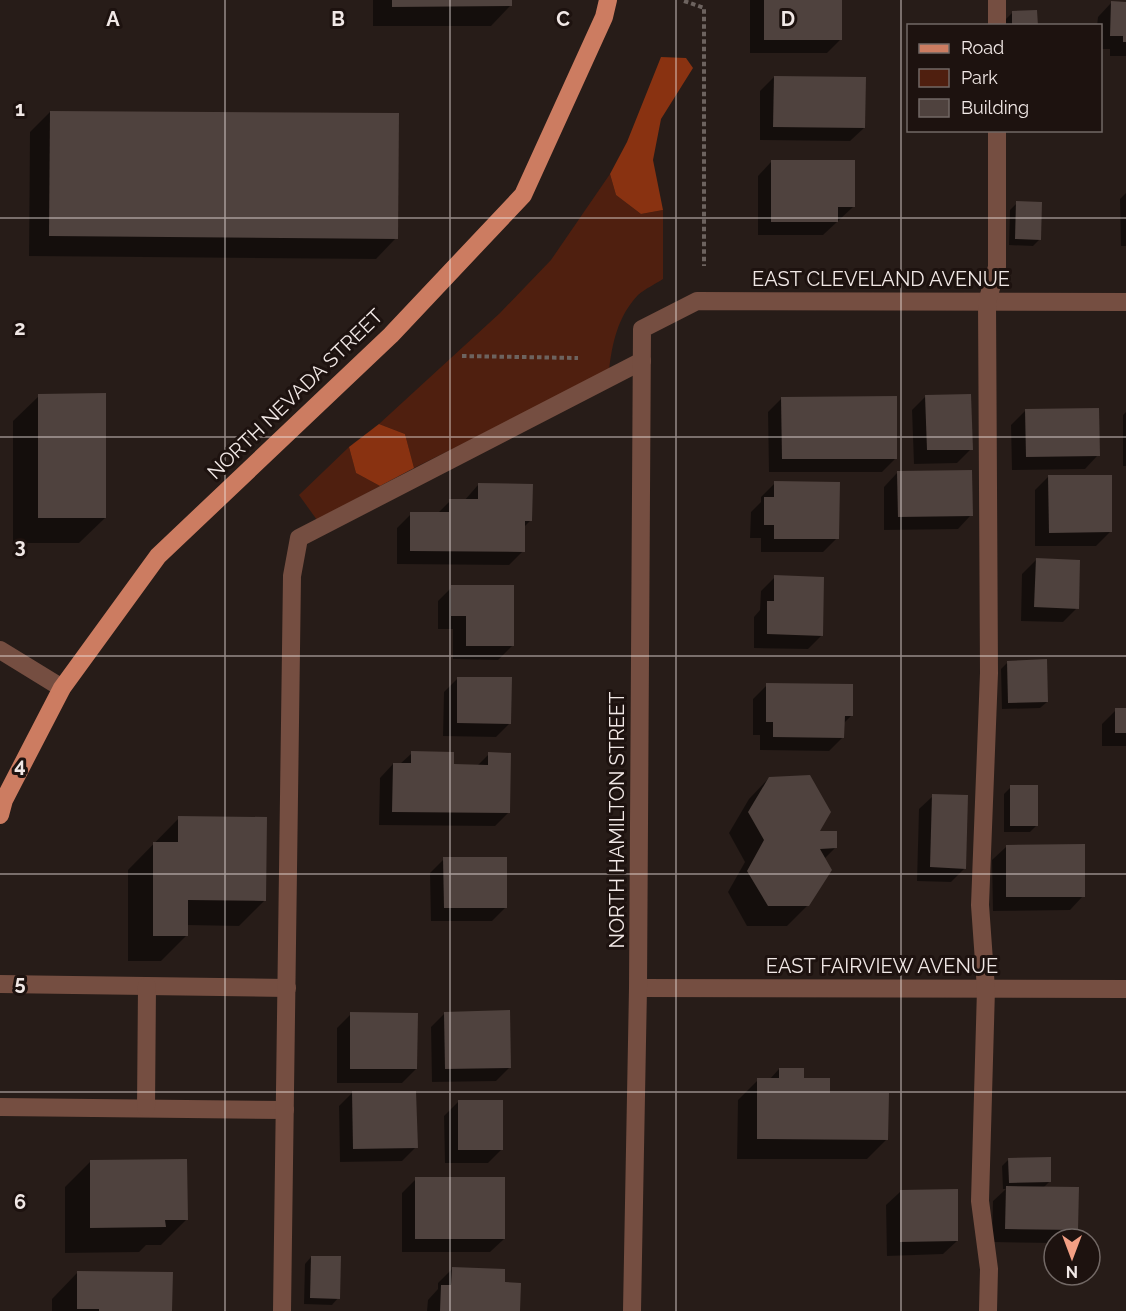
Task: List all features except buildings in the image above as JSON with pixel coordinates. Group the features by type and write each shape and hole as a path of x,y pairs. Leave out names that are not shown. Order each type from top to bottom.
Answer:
{"main road":[{"name":"NORTH NEVADA STREET","path":"0,815 4,800 62,688 158,556 391,335 523,195 604,17 608,0"}],"street":[{"path":"997,0 997,24"},
{"path":"988,1311 989,1269 980,1201 986,989 980,905 989,673 987,302 997,267 997,132"},
{"name":"EAST CLEVELAND AVENUE","path":"642,329 696,301 1126,302"},
{"name":"NORTH HAMILTON STREET","path":"632,1311 639,988 642,329"},
{"path":"282,1311 292,576 299,538 642,361"},
{"path":"0,650 62,688"},
{"path":"0,984 287,988"},
{"path":"146,1108 147,986"},
{"name":"EAST FAIRVIEW AVENUE","path":"639,988 1126,989"},
{"path":"0,1107 285,1110"}],"path":[{"path":"684,1 704,8 704,266"},
{"path":"462,356 585,359"}],"green space":[{"path":"610,174 616,195 641,214 663,210 663,279 638,295 625,312 614,340 609,371 414,468 405,434 379,424 500,313 551,260"},
{"path":"349,447 356,473 380,486 317,520 299,495"}],"shaded area":[{"path":"661,57 686,58 693,68 661,119 653,160 663,210 641,214 616,195 610,174 627,142"},
{"path":"379,424 405,434 414,468 380,486 356,473 349,447"}]}
